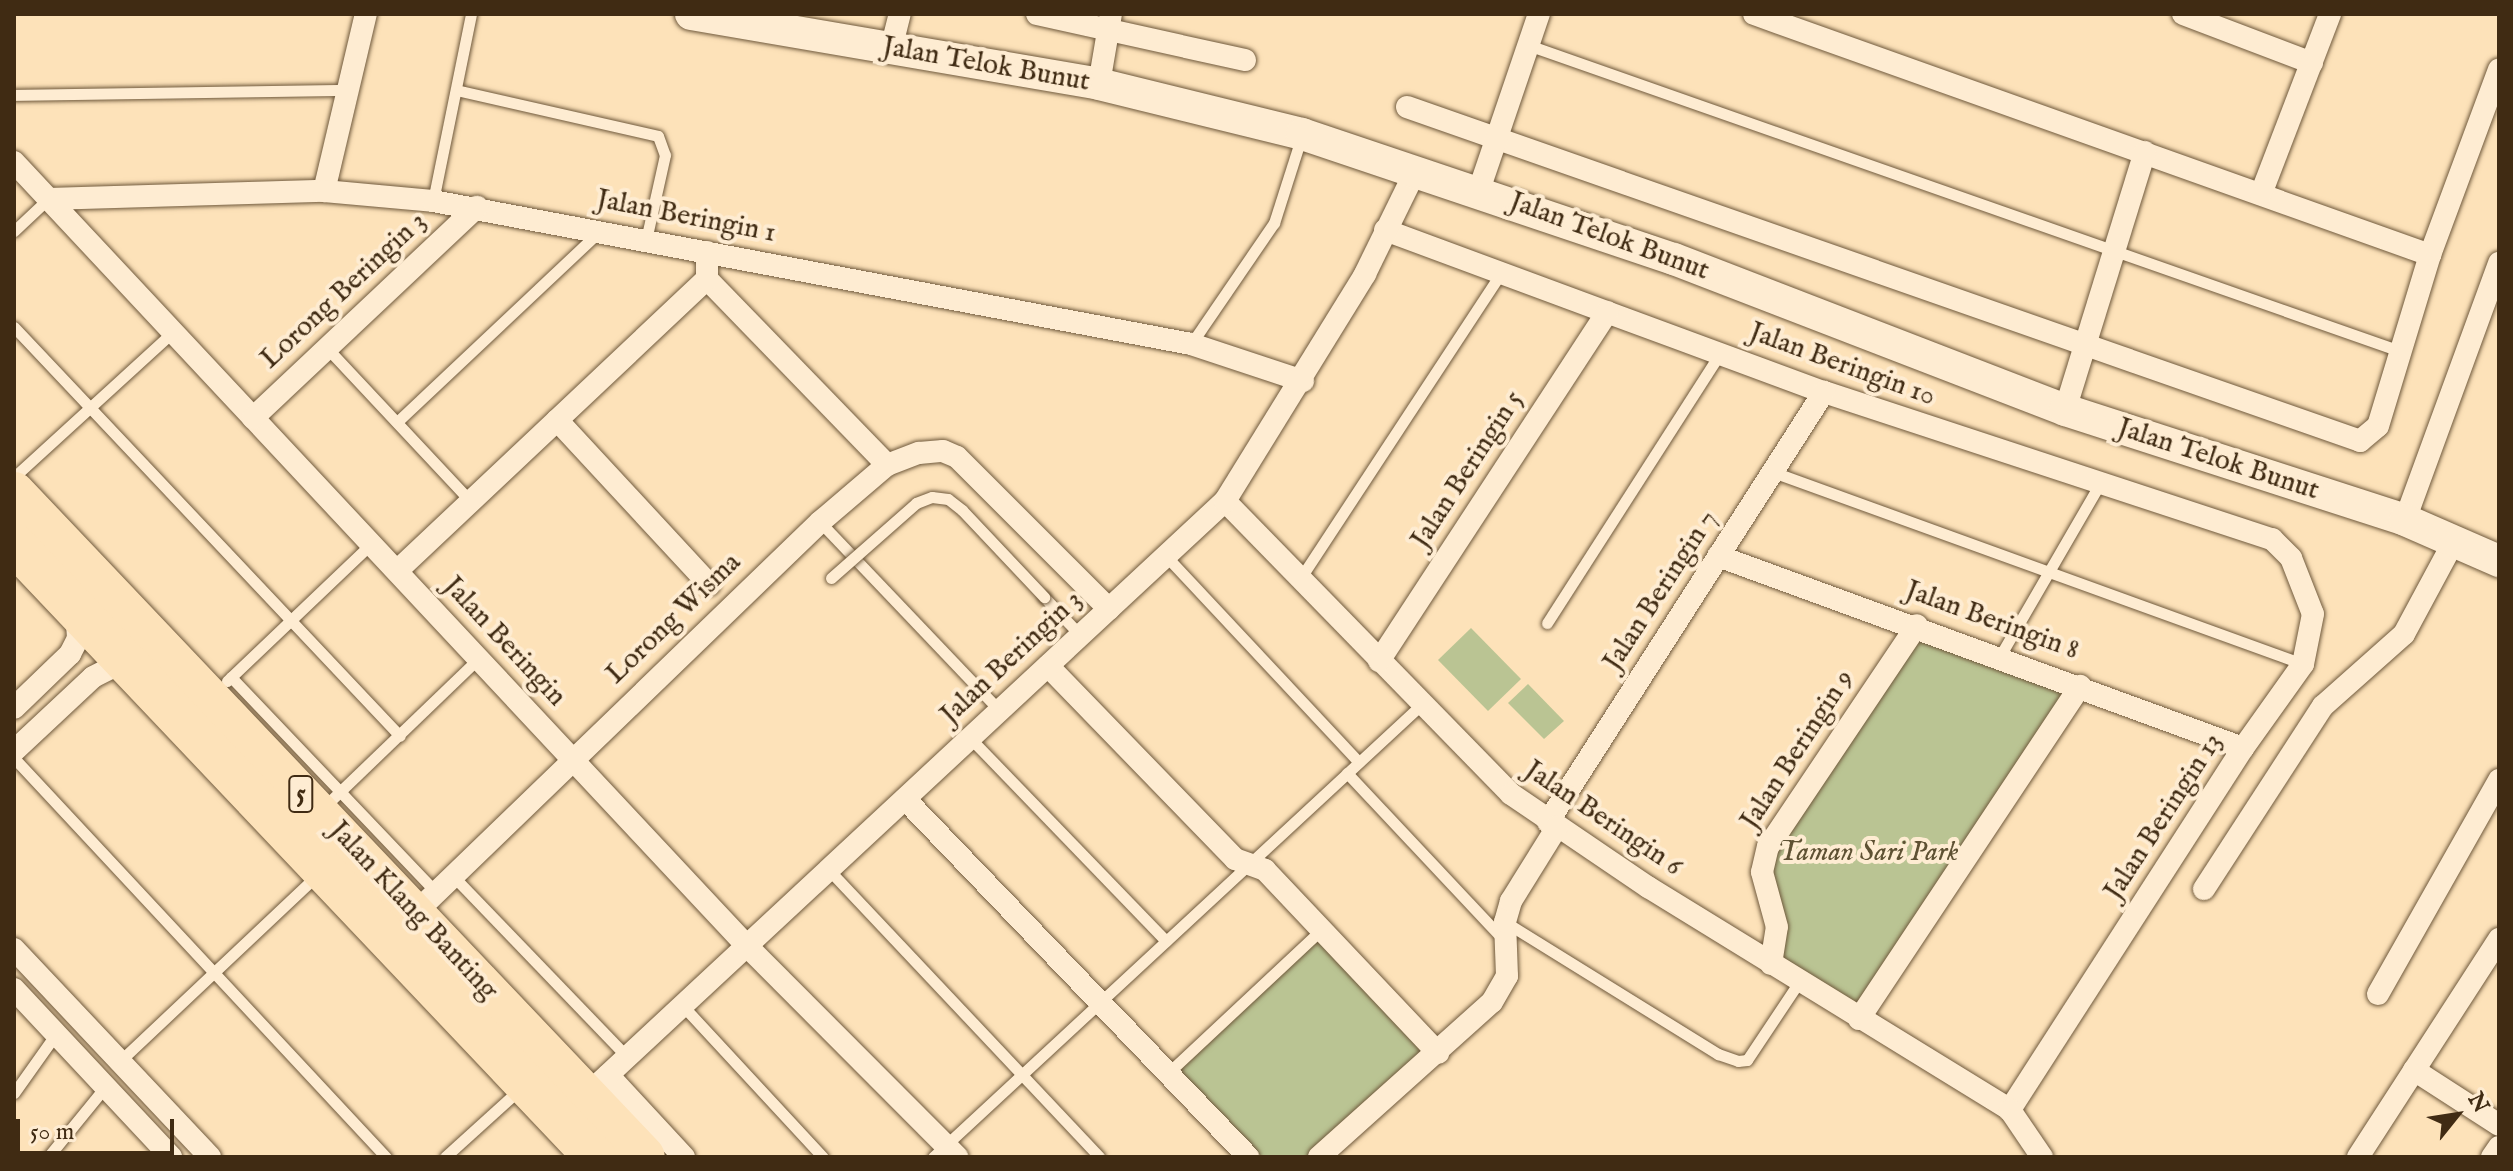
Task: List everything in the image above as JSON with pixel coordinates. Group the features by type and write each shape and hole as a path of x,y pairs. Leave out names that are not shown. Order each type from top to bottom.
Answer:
{"highway":[{"name":"Jalan Klang Banting","path":"14,493 220,688 330,802 426,904 585,1097 644,1157"},
{"name":"Jalan Klang Banting","path":"14,544 526,1084 585,1097"},
{"name":"Jalan Klang Banting","path":"585,1097 595,1157"}],"street":[{"path":"324,191 366,14"},
{"name":"Jalan Telok Bunut","path":"691,14 1099,84 1302,134 1479,190 2065,410 2405,520 2499,561"},
{"path":"891,49 900,14"},
{"path":"1037,14 1109,22 1245,60"},
{"path":"1479,190 1539,14"},
{"path":"1754,14 2430,255"},
{"path":"2183,14 2215,19 2312,63"},
{"path":"2261,194 2330,14"},
{"path":"1099,84 1109,22"},
{"path":"1407,107 2084,348 2360,441 2378,426 2430,255 2499,69"},
{"path":"2065,410 2145,152"},
{"name":"Jalan Beringin","path":"14,162 747,946 945,1153"},
{"name":"Jalan Beringin 3","path":"585,1097 1225,501 1303,381 1416,170"},
{"name":"Jalan Beringin 1","path":"48,199 324,191 477,207 1191,344 1303,381"},
{"name":"Lorong Beringin 3","path":"253,418 477,207"},
{"name":"Jalan Beringin 10","path":"1385,230 1824,392 2282,547"},
{"path":"707,252 707,279 887,465"},
{"path":"2405,520 2499,263"},
{"path":"397,571 707,279"},
{"name":"Jalan Beringin 5","path":"1379,661 1607,312"},
{"name":"Jalan Beringin 7","path":"1319,1157 1438,1053 1503,986 1505,931 1511,901 1552,825 1718,556 1824,392"},
{"path":"557,420 709,584"},
{"name":"Lorong Wisma","path":"426,904 572,759 820,522 887,465 919,453 943,451 957,457 1109,609"},
{"name":"Jalan Beringin 6","path":"1225,501 1485,773 1552,825 1799,982 2010,1110"},
{"path":"2204,889 2323,706 2404,634 2453,543"},
{"name":"Jalan Beringin 13","path":"2010,1110 2243,748 2303,664 2313,614 2307,592 2282,547"},
{"name":"Jalan Beringin 8","path":"1718,556 1917,625 2243,748"},
{"path":"14,708 70,654 78,638 76,609"},
{"name":"Jalan Beringin 9","path":"1771,964 1777,927 1762,872 1768,847 1917,625"},
{"path":"14,751 93,677 125,661"},
{"path":"1048,666 1235,859 1252,863 1323,928 1438,1053"},
{"path":"1859,1019 2080,686"},
{"path":"2378,994 2499,780"},
{"path":"905,799 1248,1157"},
{"path":"2358,1157 2499,939"},
{"path":"14,949 210,1157"},
{"path":"14,989 171,1157"},
{"path":"2414,1070 2499,1125"},
{"path":"585,1097 684,1157"},
{"path":"2010,1110 2042,1157"},
{"path":"2492,1157 2499,1147"}],"lane":[{"path":"433,201 471,14"},
{"path":"1528,45 2400,351"},
{"path":"14,95 348,90"},
{"path":"456,90 658,136 665,155 646,240"},
{"path":"1191,344 1274,223 1302,134"},
{"path":"14,231 48,199"},
{"path":"397,422 600,231"},
{"path":"1300,579 1501,273"},
{"path":"14,327 400,736"},
{"path":"14,477 173,332"},
{"path":"327,348 471,502"},
{"path":"1547,623 1720,354"},
{"path":"1773,472 2303,664"},
{"path":"2000,656 2099,485"},
{"path":"831,578 916,503 932,497 948,499 1081,636"},
{"path":"820,522 1000,711"},
{"path":"220,688 371,544"},
{"path":"1166,556 1359,762"},
{"path":"330,802 478,659"},
{"path":"945,1153 1022,1075 1421,705"},
{"path":"970,738 1166,941"},
{"path":"14,758 386,1157"},
{"path":"1347,773 1505,931 1718,1054 1738,1061 1747,1060 1799,982"},
{"path":"120,1061 323,870"},
{"path":"829,870 1099,1157"},
{"path":"454,877 627,1057"},
{"path":"1168,1073 1323,928"},
{"path":"683,1006 823,1157"},
{"path":"14,1093 56,1034"},
{"path":"445,1157 526,1084"},
{"path":"48,1157 105,1087"}],"green space":[{"path":"1471,628 1521,679 1488,711 1438,660"},
{"name":"Taman Sari Park","path":"1915,628 2076,687 1862,1015 1772,959 1769,851"},
{"path":"1528,684 1564,721 1544,739 1508,703"},
{"path":"1323,928 1438,1053 1319,1157 1248,1157 1168,1073"}]}
